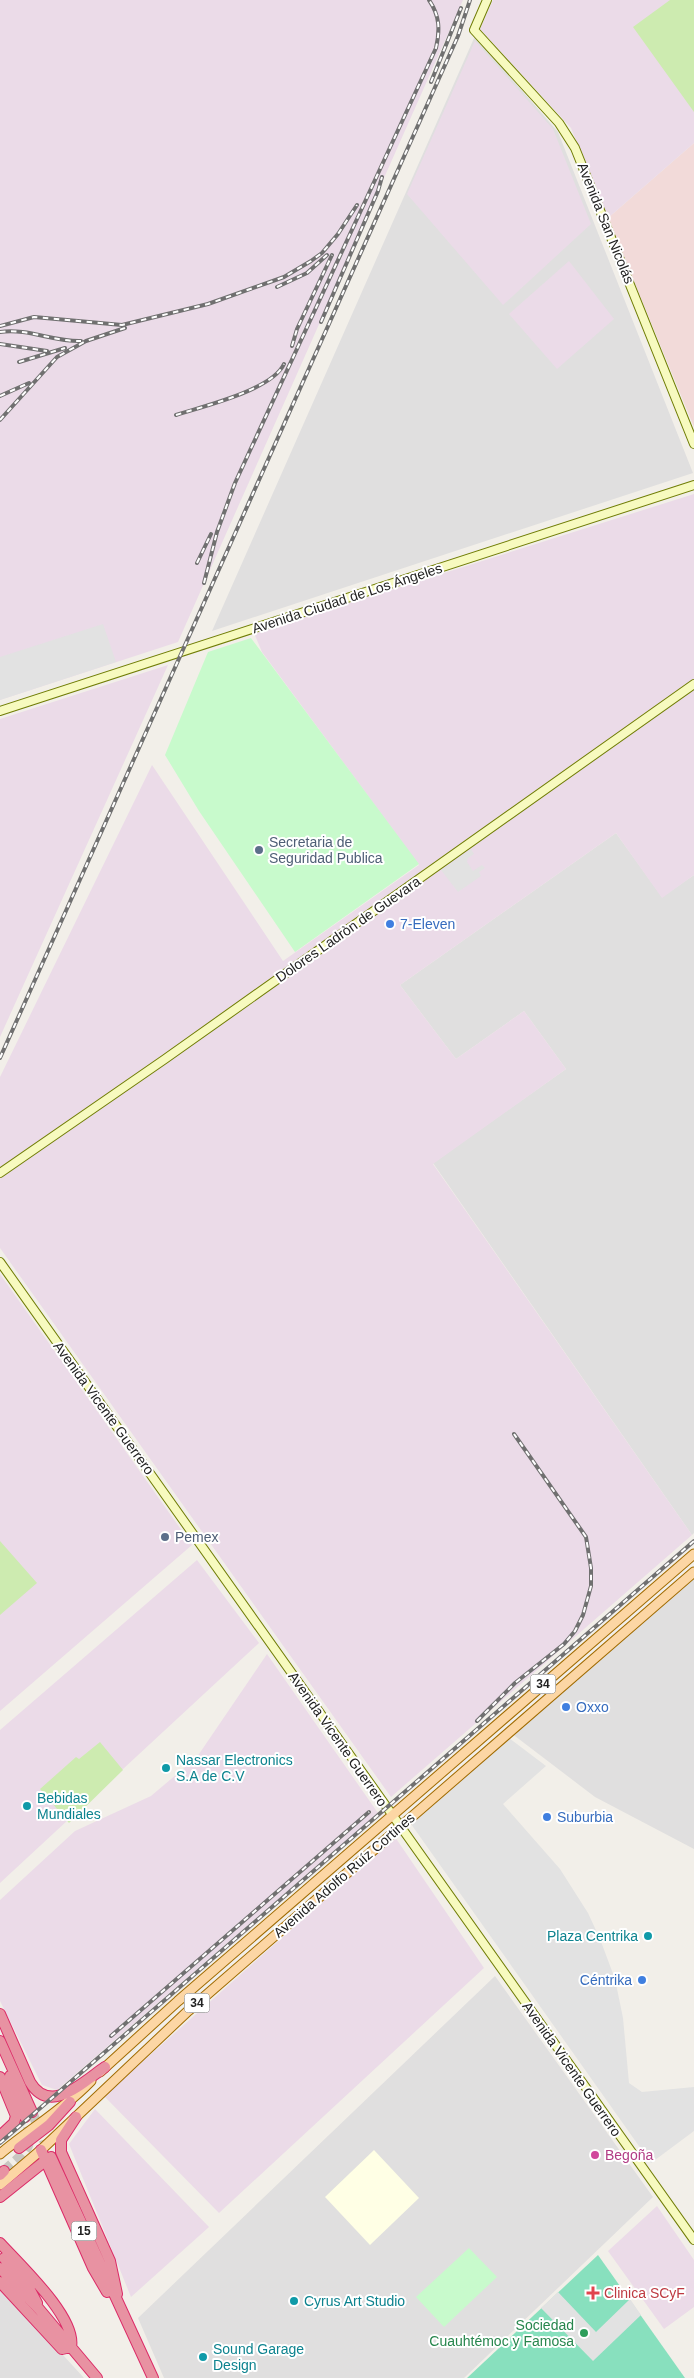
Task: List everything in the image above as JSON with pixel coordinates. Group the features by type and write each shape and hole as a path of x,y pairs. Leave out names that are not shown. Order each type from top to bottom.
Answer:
{"highway":[{"path":"0,2014 30,2082 36,2091 45,2097 54,2098 66,2094 105,2067"},
{"path":"0,2041 11,2068 11,2082 28,2115"},
{"path":"0,2077 16,2116 14,2123 0,2136"},
{"path":"19,2148 49,2125 70,2102"},
{"path":"76,2117 61,2140 61,2152 110,2261 118,2305"},
{"path":"41,2150 48,2159 96,2274 104,2288 118,2305 153,2378"},
{"path":"0,2197 29,2172 48,2159"},
{"path":"0,2243 52,2299 72,2334 71,2347"},
{"path":"2,2263 97,2378"},
{"path":"0,2282 62,2348 71,2347"}],"main road":[{"name":"Avenida Adolfo Ruíz Cortines","path":"0,2154 20,2137 70,2102 105,2067 392,1815 694,1554"},
{"name":"Avenida Adolfo Ruíz Cortines","path":"0,2185 41,2150 188,2011 694,1572"}],"street":[{"name":"Avenida San Nicolás","path":"487,0 474,30 559,123 575,148 694,444"},
{"name":"Avenida Ciudad de Los Ángeles","path":"0,711 694,485"},
{"name":"Dolores Ladròn de Guevara","path":"0,1173 142,1075 694,684"},
{"name":"Avenida Vicente Guerrero","path":"0,1262 694,2240"}],"shaded area":[{"path":"0,0 463,0 178,642 0,700"},
{"path":"493,0 694,0 694,143 608,218 571,128 480,29"},
{"path":"475,36 558,132 693,473 212,631"},
{"path":"475,41 553,129 591,224 503,305 407,194"},
{"path":"694,143 694,427 608,218"},
{"path":"569,261 614,319 557,369 509,314"},
{"path":"694,494 694,875 662,898 616,833 400,985 456,1059 524,1011 566,1069 433,1164 692,1535 391,1797 0,1248 0,1077 152,765 283,961 419,865 262,652 254,633"},
{"path":"103,624 116,662 0,700 0,657"},
{"path":"168,665 0,1037 0,719"},
{"path":"616,833 662,897 694,875 694,1533 692,1535 433,1163 566,1069 524,1011 456,1059 400,985"},
{"path":"471,849 474,854 468,858 467,862 473,871 482,865 485,868 479,872 481,876 458,892 441,870"},
{"path":"0,1274 192,1545 0,1711"},
{"path":"197,1560 259,1643 0,1883 0,1730"},
{"path":"694,1574 694,1849 595,1797 511,1733"},
{"path":"267,1654 378,1813 57,2090 42,2085 0,2001 0,1900 75,1831 151,1796 197,1757"},
{"path":"509,1738 546,1766 503,1804 560,1869 588,1913 600,1939 615,1979 623,2018 629,2083 642,2092 694,2087 694,2131 651,2163 411,1824"},
{"path":"395,1837 484,1968 219,2213 104,2096"},
{"path":"495,1976 653,2197 464,2378 164,2378 138,2318"},
{"path":"95,2109 209,2227 131,2297 69,2144"},
{"path":"374,2150 419,2198 370,2245 325,2197"},
{"path":"657,2206 694,2260 694,2307 664,2329 608,2251"},
{"path":"0,2286 31,2320 84,2378 0,2378"},
{"path":"558,2292 596,2332 630,2299 641,2315 593,2361 541,2308"}],"green space":[{"path":"670,0 694,0 694,112 633,27"},
{"path":"251,638 419,864 295,952 199,811 165,755 208,652"},
{"path":"0,1541 37,1583 0,1615"},
{"path":"100,1742 123,1770 69,1823 40,1789 76,1757 79,1759"},
{"path":"469,2248 497,2277 444,2327 416,2297"},
{"name":"Sociedad Cuauhtémoc y Famosa","path":"598,2255 685,2378 467,2378"}],"tunnel":[{"path":"32,2112 51,2157"},
{"path":"4,2171 27,2148 29,2136 25,2117"}],"railway":[{"path":"204,583 217,532 235,483 436,48 438,23 433,6 429,0"},
{"path":"0,1058 458,36 470,0"},
{"path":"431,82 461,8"},
{"path":"321,322 378,191 382,177"},
{"path":"0,326 34,317 122,325 208,304 284,277 311,261 322,253 338,234 357,205"},
{"path":"277,287 307,273 327,255"},
{"path":"292,346 297,329 332,255"},
{"path":"0,420 57,357 86,341 125,328"},
{"path":"0,332 31,333 71,341 81,341"},
{"path":"0,344 47,351"},
{"path":"19,362 65,348"},
{"path":"176,415 219,402 252,389 266,382 284,364"},
{"path":"0,396 29,383"},
{"path":"197,563 211,534"},
{"path":"477,1721 515,1683 564,1644 575,1631 583,1615 591,1586 591,1568 586,1537 514,1434"},
{"path":"0,2143 694,1541"},
{"path":"111,2036 369,1812"}],"place":[{"name":"Secretaria de Seguridad Publica","path":"259,850"},
{"name":"7-Eleven","path":"390,924"},
{"name":"Pemex","path":"165,1537"},
{"name":"Oxxo","path":"566,1707"},
{"name":"Nassar Electronics S.A de C.V","path":"166,1768"},
{"name":"Bebidas Mundiales","path":"27,1806"},
{"name":"Suburbia","path":"547,1817"},
{"name":"Plaza Centrika","path":"648,1936"},
{"name":"Céntrika","path":"642,1980"},
{"name":"Begoña","path":"595,2155"},
{"name":"Clinica SCyF","path":"593,2293"},
{"name":"Cyrus Art Studio","path":"294,2301"},
{"name":"Sociedad Cuauhtémoc y Famosa","path":"584,2333"},
{"name":"Sound Garage Design","path":"203,2357"}]}
